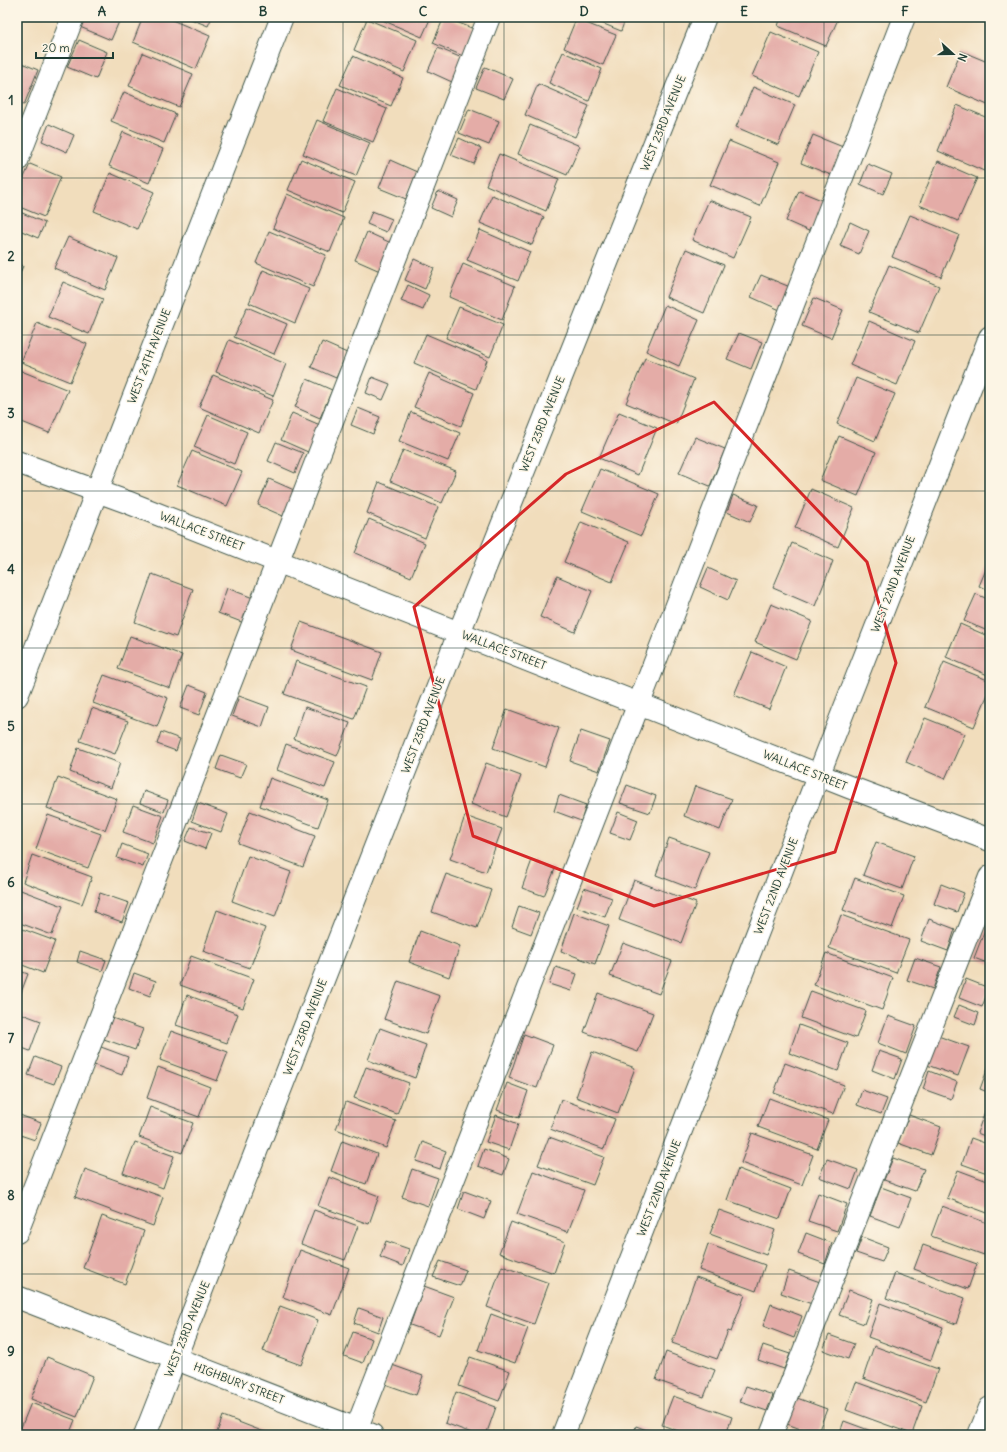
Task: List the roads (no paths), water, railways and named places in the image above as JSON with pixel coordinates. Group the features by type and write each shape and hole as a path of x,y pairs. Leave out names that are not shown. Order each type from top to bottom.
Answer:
{"street":[{"path":"17,161 73,17"},
{"name":"WEST 24TH AVENUE","path":"17,696 282,17"},
{"path":"17,1232 489,17"},
{"name":"WEST 23RD AVENUE","path":"146,1435 459,633 705,17"},
{"path":"361,1433 639,704 904,17"},
{"name":"WEST 22ND AVENUE","path":"563,1435 818,775 990,337"},
{"name":"WALLACE STREET","path":"17,462 127,502 278,560 818,775 990,840"},
{"path":"771,1435 990,878"},
{"name":"HIGHBURY STREET","path":"17,1297 176,1358 361,1433"},
{"path":"979,1435 990,1408"}]}
